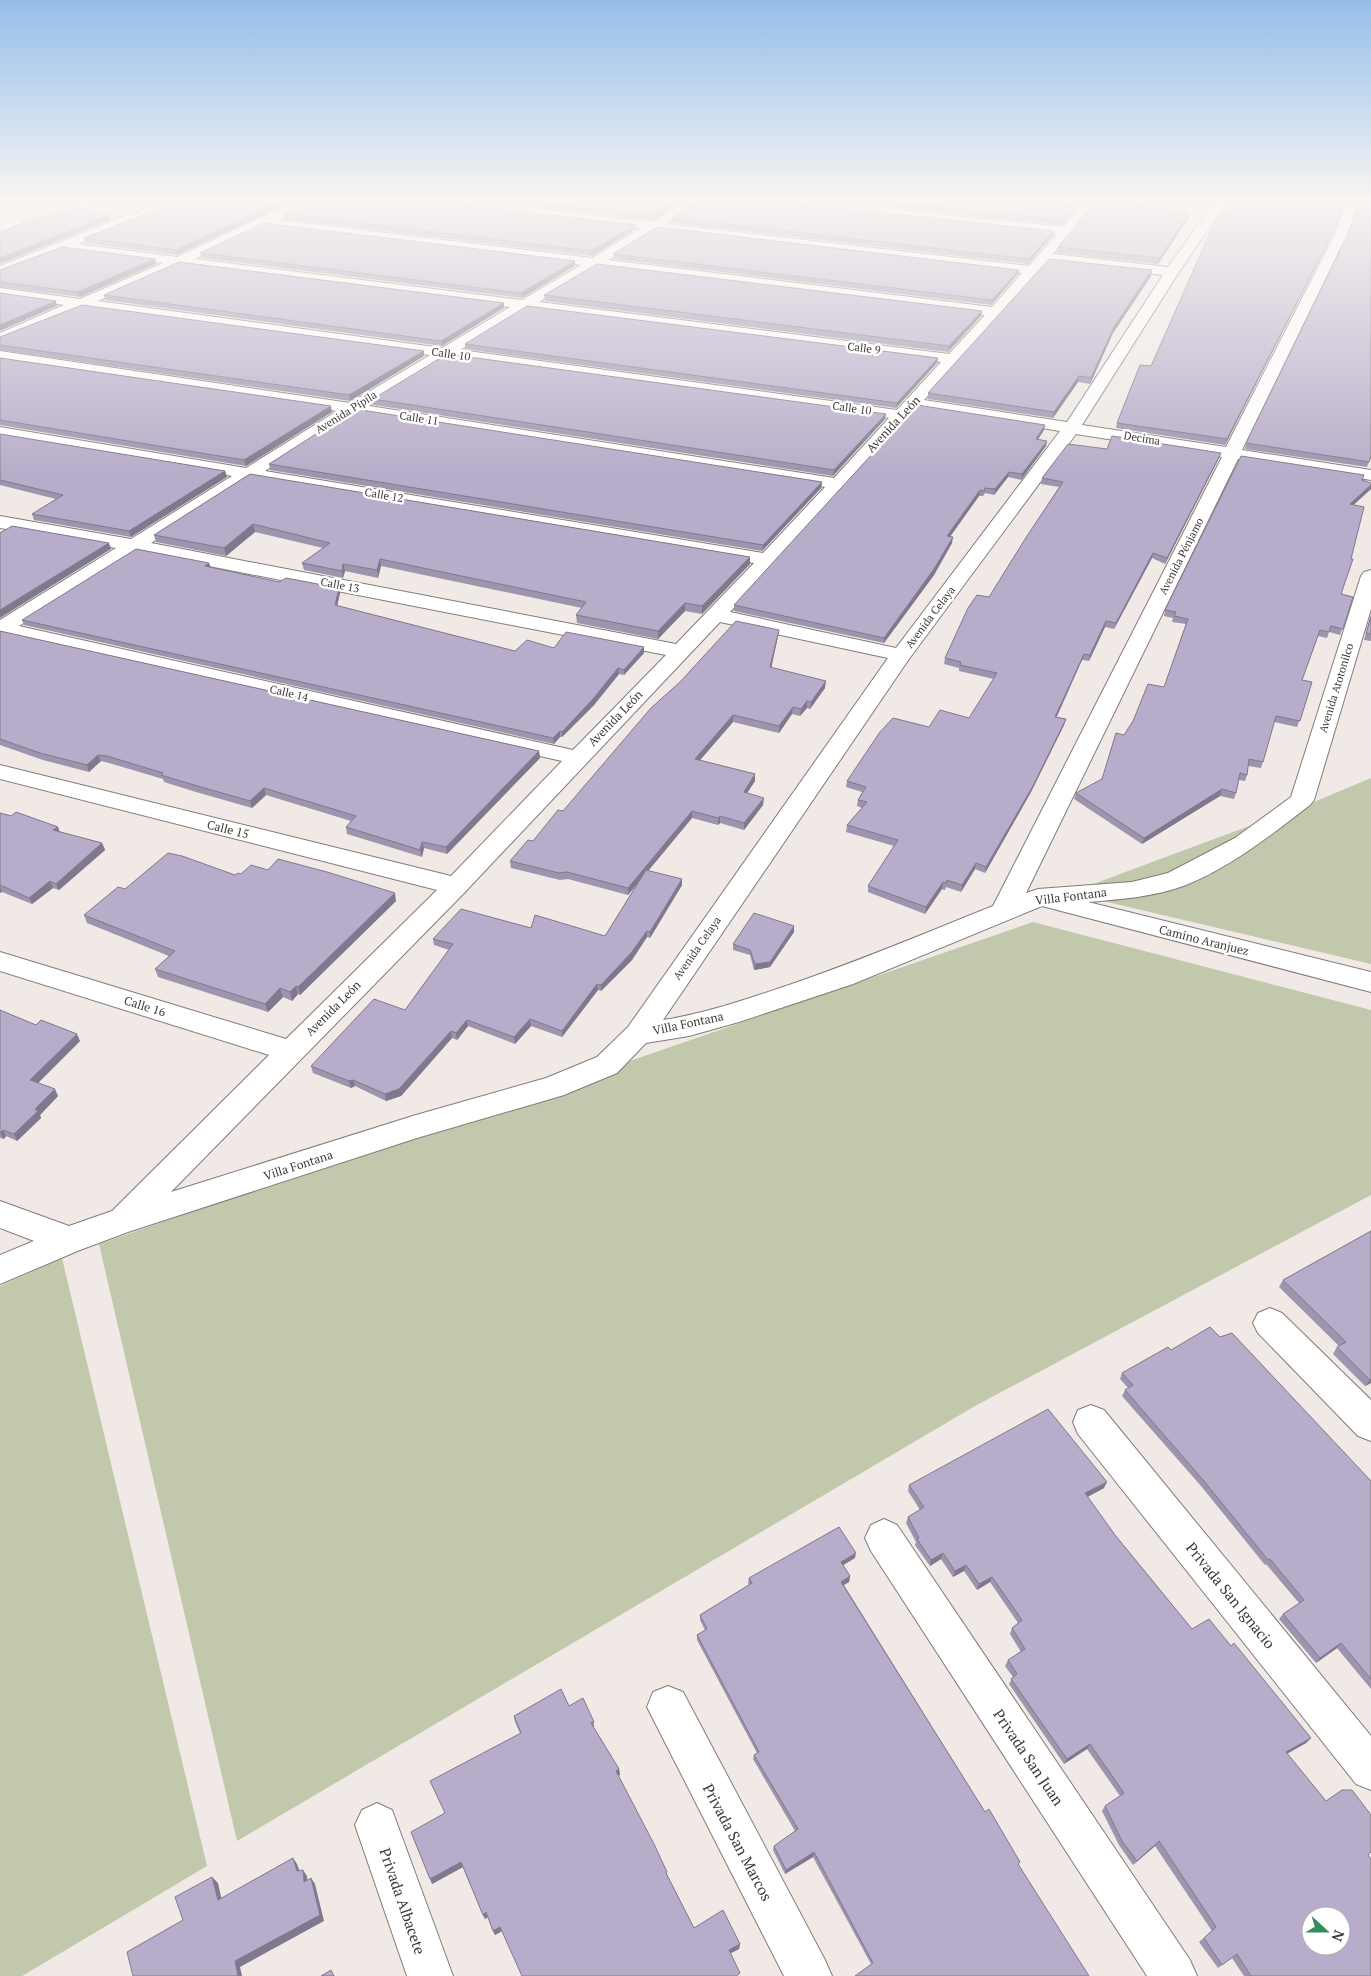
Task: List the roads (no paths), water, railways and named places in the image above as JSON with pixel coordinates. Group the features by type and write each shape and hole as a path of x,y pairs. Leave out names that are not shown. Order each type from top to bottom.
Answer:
{"street":[{"name":"Calle 10","path":"2,292 443,353 907,409"},
{"path":"0,338 105,292"},
{"name":"Calle 9","path":"432,292 952,359"},
{"name":"Avenida Pípila","path":"0,629 352,408 544,292"},
{"path":"833,292 996,312"},
{"name":"Avenida León","path":"121,1221 456,886 768,560 1013,292"},
{"name":"Avenida Celaya","path":"638,1034 901,655 1072,427 1159,292"},
{"name":"Avenida Pénjamo","path":"1004,911 1312,292"},
{"name":"Calle 11","path":"0,356 352,408 838,484"},
{"name":"Decima","path":"907,409 1072,427 1371,475"},
{"name":"Calle 12","path":"0,432 250,472 768,560"},
{"name":"Calle 13","path":"0,522 132,545 680,651"},
{"name":"Avenida Atotonilco","path":"1302,800 1371,576"},
{"path":"715,615 901,655"},
{"name":"Calle 14","path":"0,629 578,758"},
{"name":"Calle 15","path":"0,772 456,886"},
{"name":"Villa Fontana","path":"69,1240 121,1221 416,1127 554,1087 607,1064 638,1034 689,1026 843,977 1038,898 1132,890 1176,879 1244,844 1302,800"},
{"name":"Camino Aranjuez","path":"1038,898 1371,982"},
{"name":"Calle 16","path":"0,961 290,1051"},
{"path":"0,1214 69,1240"},
{"path":"0,1270 69,1240"},
{"path":"1270,1323 1371,1424"},
{"name":"Privada San Ignacio","path":"1091,1422 1371,1769"},
{"name":"Privada San Juan","path":"884,1538 1174,1976"},
{"name":"Privada San Marcos","path":"668,1707 809,1976"},
{"name":"Privada Albacete","path":"377,1825 430,1976"}]}
